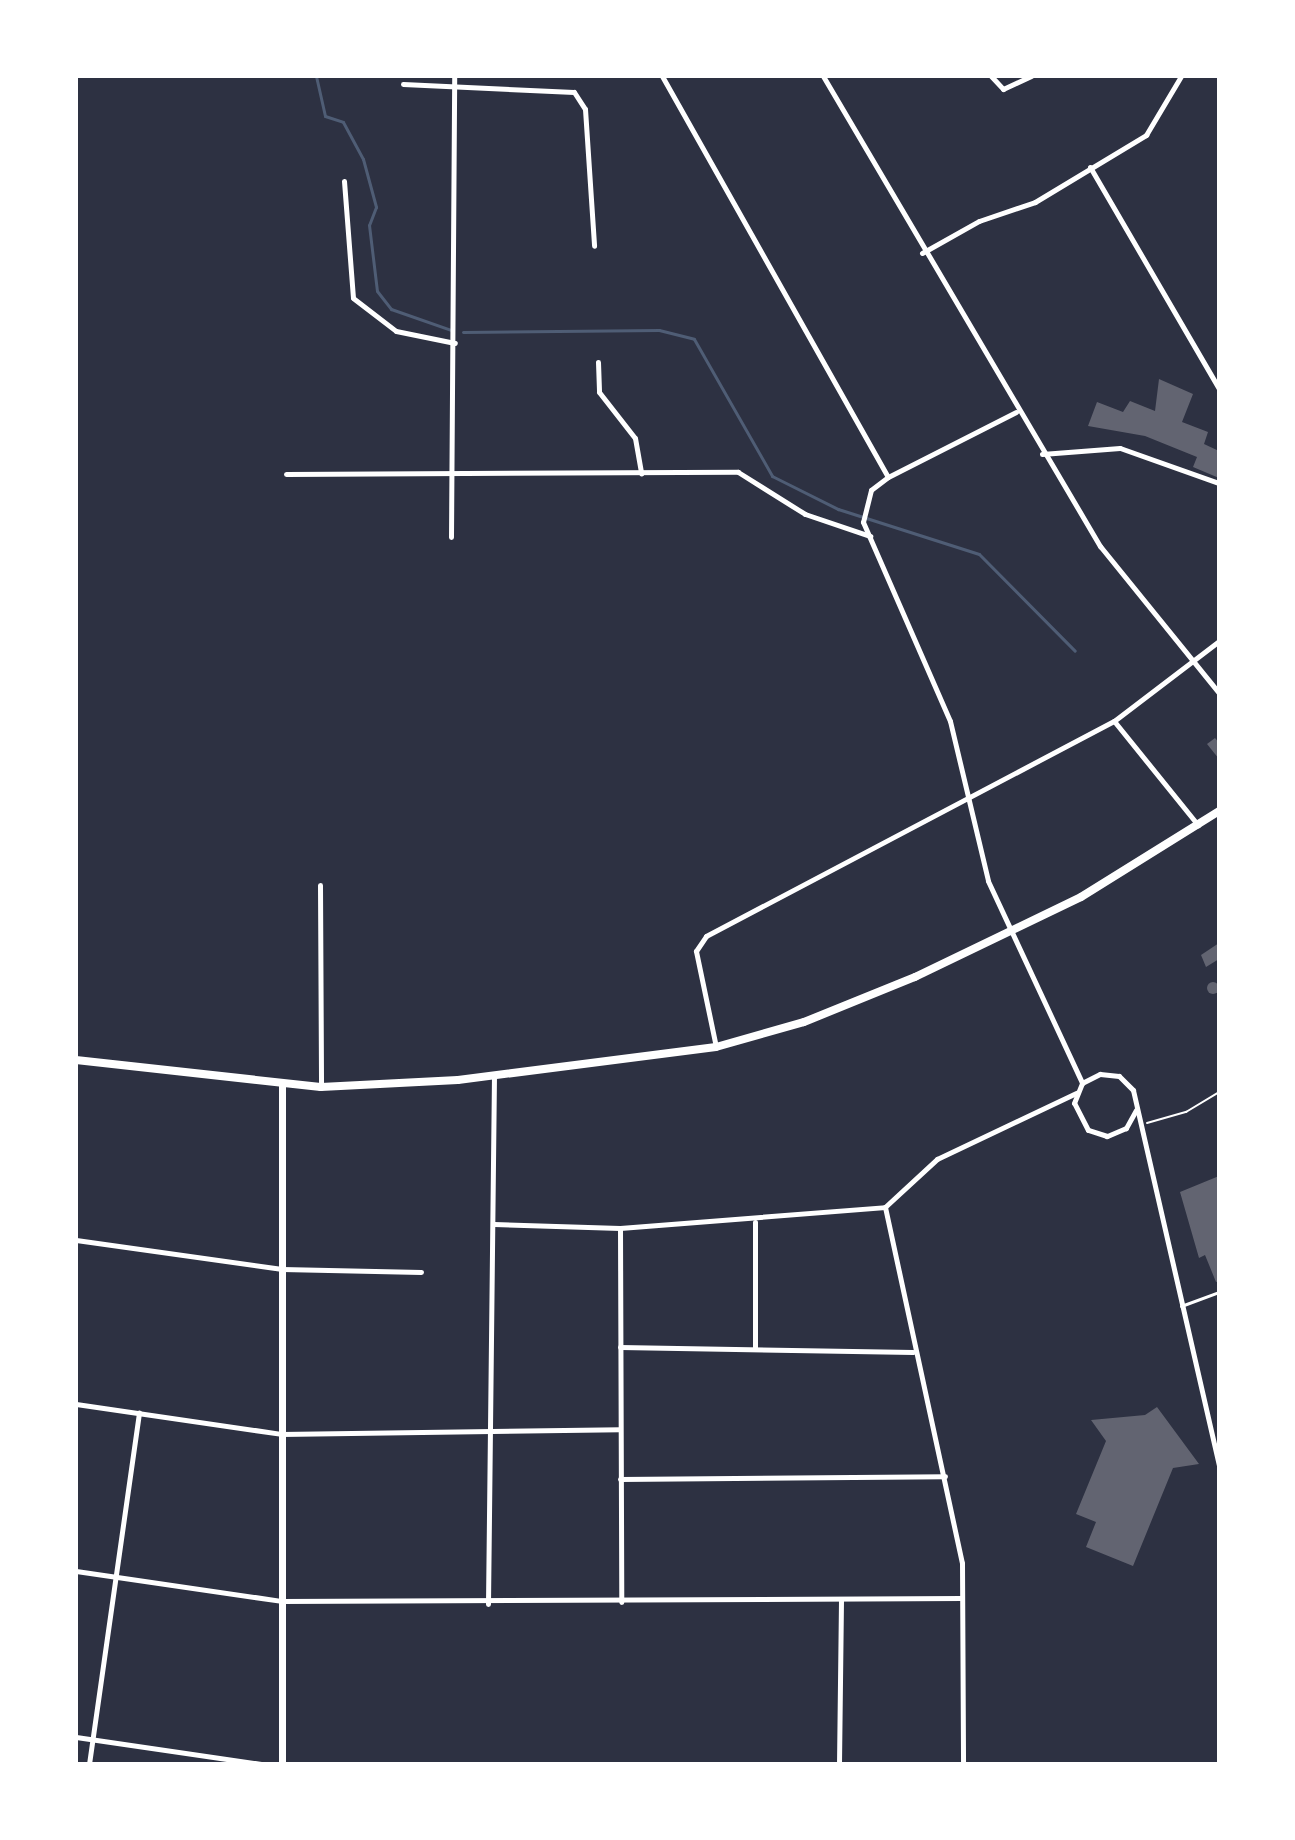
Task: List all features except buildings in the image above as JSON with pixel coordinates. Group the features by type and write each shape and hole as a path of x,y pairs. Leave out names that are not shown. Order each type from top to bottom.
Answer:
{"main road":[{"path":"76,1060 321,1087 494,1074 716,1047 864,999 1013,930 1219,814"},
{"path":"282,1084 282,1764"}],"street":[{"path":"451,537 455,343 454,76"},
{"path":"662,76 888,477"},
{"path":"823,76 922,253 1042,454 1135,596 1219,693"},
{"path":"991,76 1003,89 1031,76"},
{"path":"922,253 979,221 1035,202 1146,135 1181,76"},
{"path":"403,84 454,89 574,92 585,109 594,246"},
{"path":"1090,167 1219,389"},
{"path":"344,181 353,298 396,331 455,343"},
{"path":"598,362 599,392 635,438 641,473"},
{"path":"1016,412 888,477 871,490 864,526 950,721 988,881 1082,1083"},
{"path":"1042,454 1120,448 1219,483"},
{"path":"286,474 451,476 738,472 805,514 871,536"},
{"path":"716,1047 696,951 706,936 773,895 968,803 1114,721 1191,659 1219,641"},
{"path":"1114,721 1198,826"},
{"path":"320,885 321,1087"},
{"path":"488,1604 494,1074"},
{"path":"1136,1110 1118,1134 1097,1135 1075,1114 1076,1093 1082,1083 1100,1074 1119,1076 1133,1090 1219,1466"},
{"path":"494,1224 620,1228 755,1222 885,1207 937,1159 1076,1093"},
{"path":"885,1207 913,1352 945,1476 962,1598 963,1764"},
{"path":"755,1222 755,1349"},
{"path":"620,1228 621,1602"},
{"path":"76,1240 282,1269 421,1272"},
{"path":"620,1347 913,1352"},
{"path":"76,1404 281,1434 620,1429"},
{"path":"89,1764 139,1413"},
{"path":"620,1479 945,1476"},
{"path":"76,1571 281,1601 488,1604 962,1598"},
{"path":"839,1764 841,1599"},
{"path":"76,1737 261,1764"}],"lane":[{"path":"1181,1306 1219,1292"}],"path":[{"path":"1143,1124 1186,1112 1219,1092"}],"waterway":[{"path":"316,76 325,116 343,122 363,159 376,207 369,225 377,291 391,309 451,330"},
{"path":"463,332 659,330 694,339 772,476 838,509 979,554 1075,651"}]}
